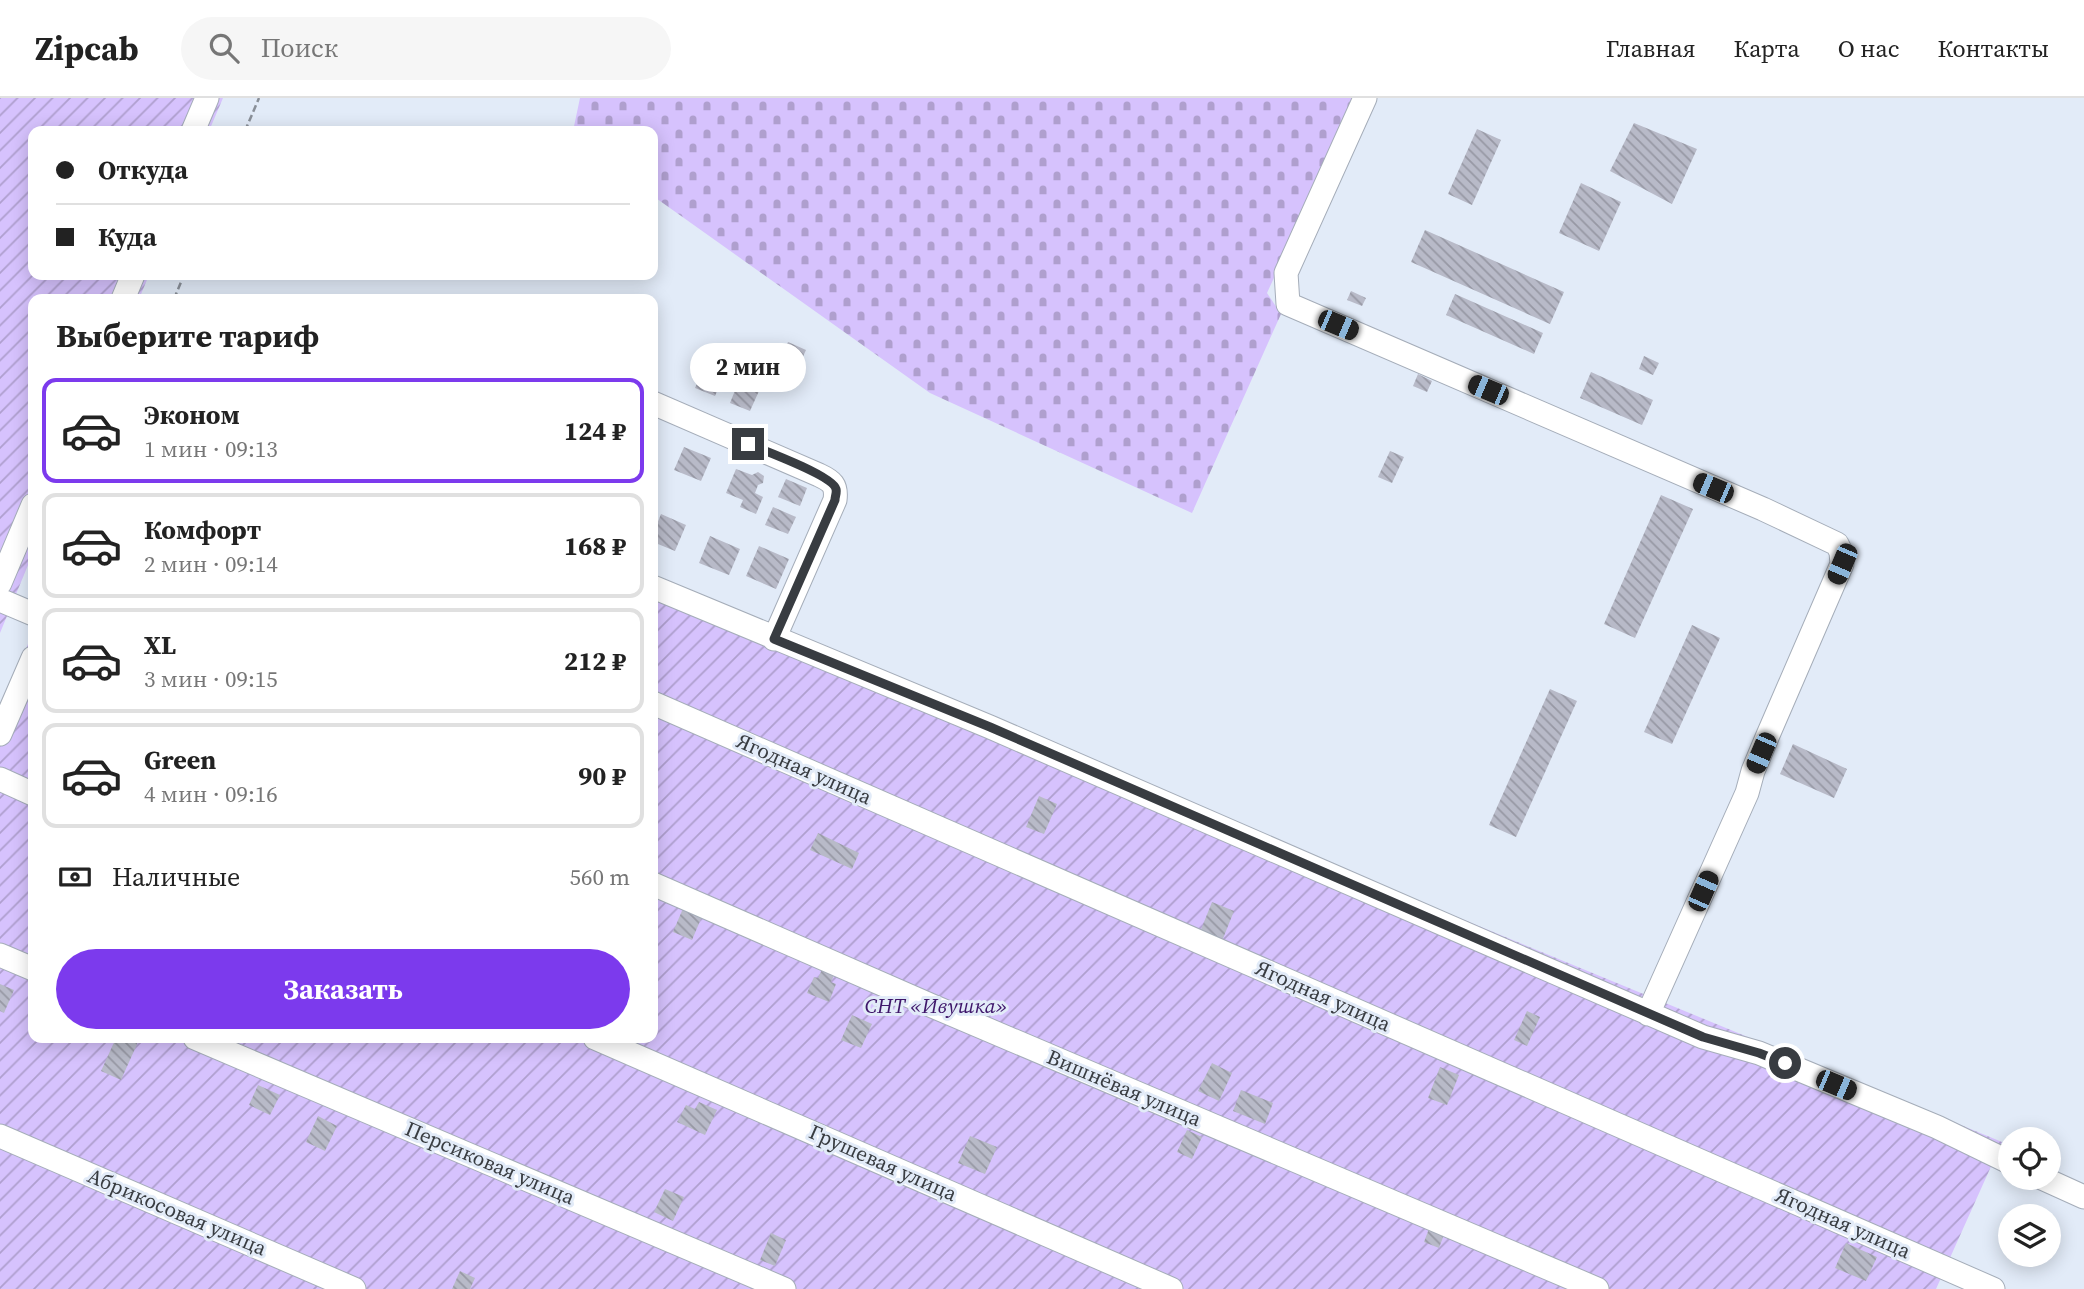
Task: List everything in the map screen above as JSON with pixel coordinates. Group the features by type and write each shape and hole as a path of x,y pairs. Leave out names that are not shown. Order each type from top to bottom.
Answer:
{"street":[{"path":"195,126 207,98"},
{"path":"1365,98 1286,273 1288,303 1763,509 1837,544 1841,552 1842,564 1753,771 1747,793 1648,1014"},
{"path":"658,405 820,475 831,481 836,489 835,500 774,639"},
{"path":"0,583 28,517"},
{"path":"658,589 990,727 1648,1014 1703,1037 1759,1053 1937,1127 1998,1157"},
{"path":"0,600 28,612"},
{"path":"0,734 28,670"},
{"name":"Ягодная улица","path":"658,705 1993,1289"},
{"path":"0,779 28,792"},
{"name":"Вишнёвая улица","path":"658,886 1597,1289"},
{"path":"0,955 28,967"},
{"name":"Персиковая улица","path":"207,1043 784,1289"},
{"name":"Грушевая улица","path":"606,1043 1171,1289"},
{"name":"Абрикосовая улица","path":"0,1136 354,1289"},
{"path":"2061,1187 2084,1198"}],"path":[{"path":"247,126 259,98"}],"green space":[{"path":"0,98 223,98 211,126 28,126 28,280 147,280 141,294 28,294 28,565 0,633"},
{"path":"580,98 1356,98 1267,293 1281,314 1192,513 930,393 658,200 658,126 574,126"},
{"name":"СНТ «Ивушка»","path":"658,587 1998,1140 1998,1151 1936,1289 0,1289 0,710 28,644 28,1043 658,1043"}],"building":[{"path":"1634,123 1697,149 1672,204 1610,171"},
{"path":"1477,129 1501,140 1472,205 1448,194"},
{"path":"1581,183 1621,202 1599,251 1559,233"},
{"path":"1425,230 1564,292 1550,324 1411,262"},
{"path":"1351,291 1366,298 1362,306 1347,300"},
{"path":"1455,294 1543,333 1534,354 1446,315"},
{"path":"788,342 806,350 800,363 782,355"},
{"path":"1644,356 1659,363 1653,375 1639,369"},
{"path":"708,358 728,366 715,396 695,388"},
{"path":"1591,372 1653,400 1642,425 1580,398"},
{"path":"742,373 763,382 750,411 730,403"},
{"path":"1418,374 1432,381 1427,392 1413,386"},
{"path":"684,447 711,458 701,481 674,470"},
{"path":"1390,451 1404,457 1392,483 1378,477"},
{"path":"736,469 752,475 758,472 764,476 763,483 758,485 755,493 763,497 756,514 740,507 743,500 726,493"},
{"path":"786,479 807,488 800,506 778,497"},
{"path":"1661,495 1693,509 1635,638 1604,624"},
{"path":"773,507 796,517 788,534 765,525"},
{"path":"661,514 686,525 675,551 658,544 658,522"},
{"path":"710,536 740,549 729,575 699,563"},
{"path":"759,546 789,559 776,589 746,576"},
{"path":"1692,625 1720,638 1672,744 1644,732"},
{"path":"1550,689 1577,701 1516,837 1489,825"},
{"path":"1793,744 1847,769 1834,798 1780,774"},
{"path":"1039,796 1057,804 1044,834 1026,827"},
{"path":"818,833 859,853 852,869 810,850"},
{"path":"1212,902 1234,911 1222,941 1200,932"},
{"path":"684,906 703,914 692,940 673,932"},
{"path":"823,967 835,973 831,982 836,984 829,1002 807,993 814,977 818,978"},
{"path":"0,984 14,990 4,1013 0,1011"},
{"path":"1527,1011 1540,1017 1527,1046 1514,1040"},
{"path":"852,1015 872,1024 861,1048 841,1040"},
{"path":"114,1043 138,1043 121,1080 101,1071"},
{"path":"1212,1063 1232,1073 1219,1101 1198,1091"},
{"path":"1440,1067 1459,1075 1447,1105 1428,1098"},
{"path":"258,1085 280,1095 270,1115 249,1105"},
{"path":"1241,1090 1273,1103 1265,1124 1233,1111"},
{"path":"699,1102 717,1110 705,1135 677,1122 686,1105 695,1109"},
{"path":"318,1116 337,1126 325,1151 306,1142"},
{"path":"1187,1130 1202,1137 1192,1159 1177,1152"},
{"path":"970,1136 997,1147 985,1174 958,1163"},
{"path":"665,1189 684,1197 673,1221 654,1212"},
{"path":"1430,1226 1445,1232 1439,1248 1424,1242"},
{"path":"771,1233 786,1240 775,1266 760,1260"},
{"path":"1846,1243 1877,1257 1866,1281 1835,1268"},
{"path":"460,1271 475,1278 470,1289 452,1289"}],"route":[{"path":"748,444 820,475 831,481 836,489 835,500 774,639 990,727 1703,1037 1785,1063"}]}
